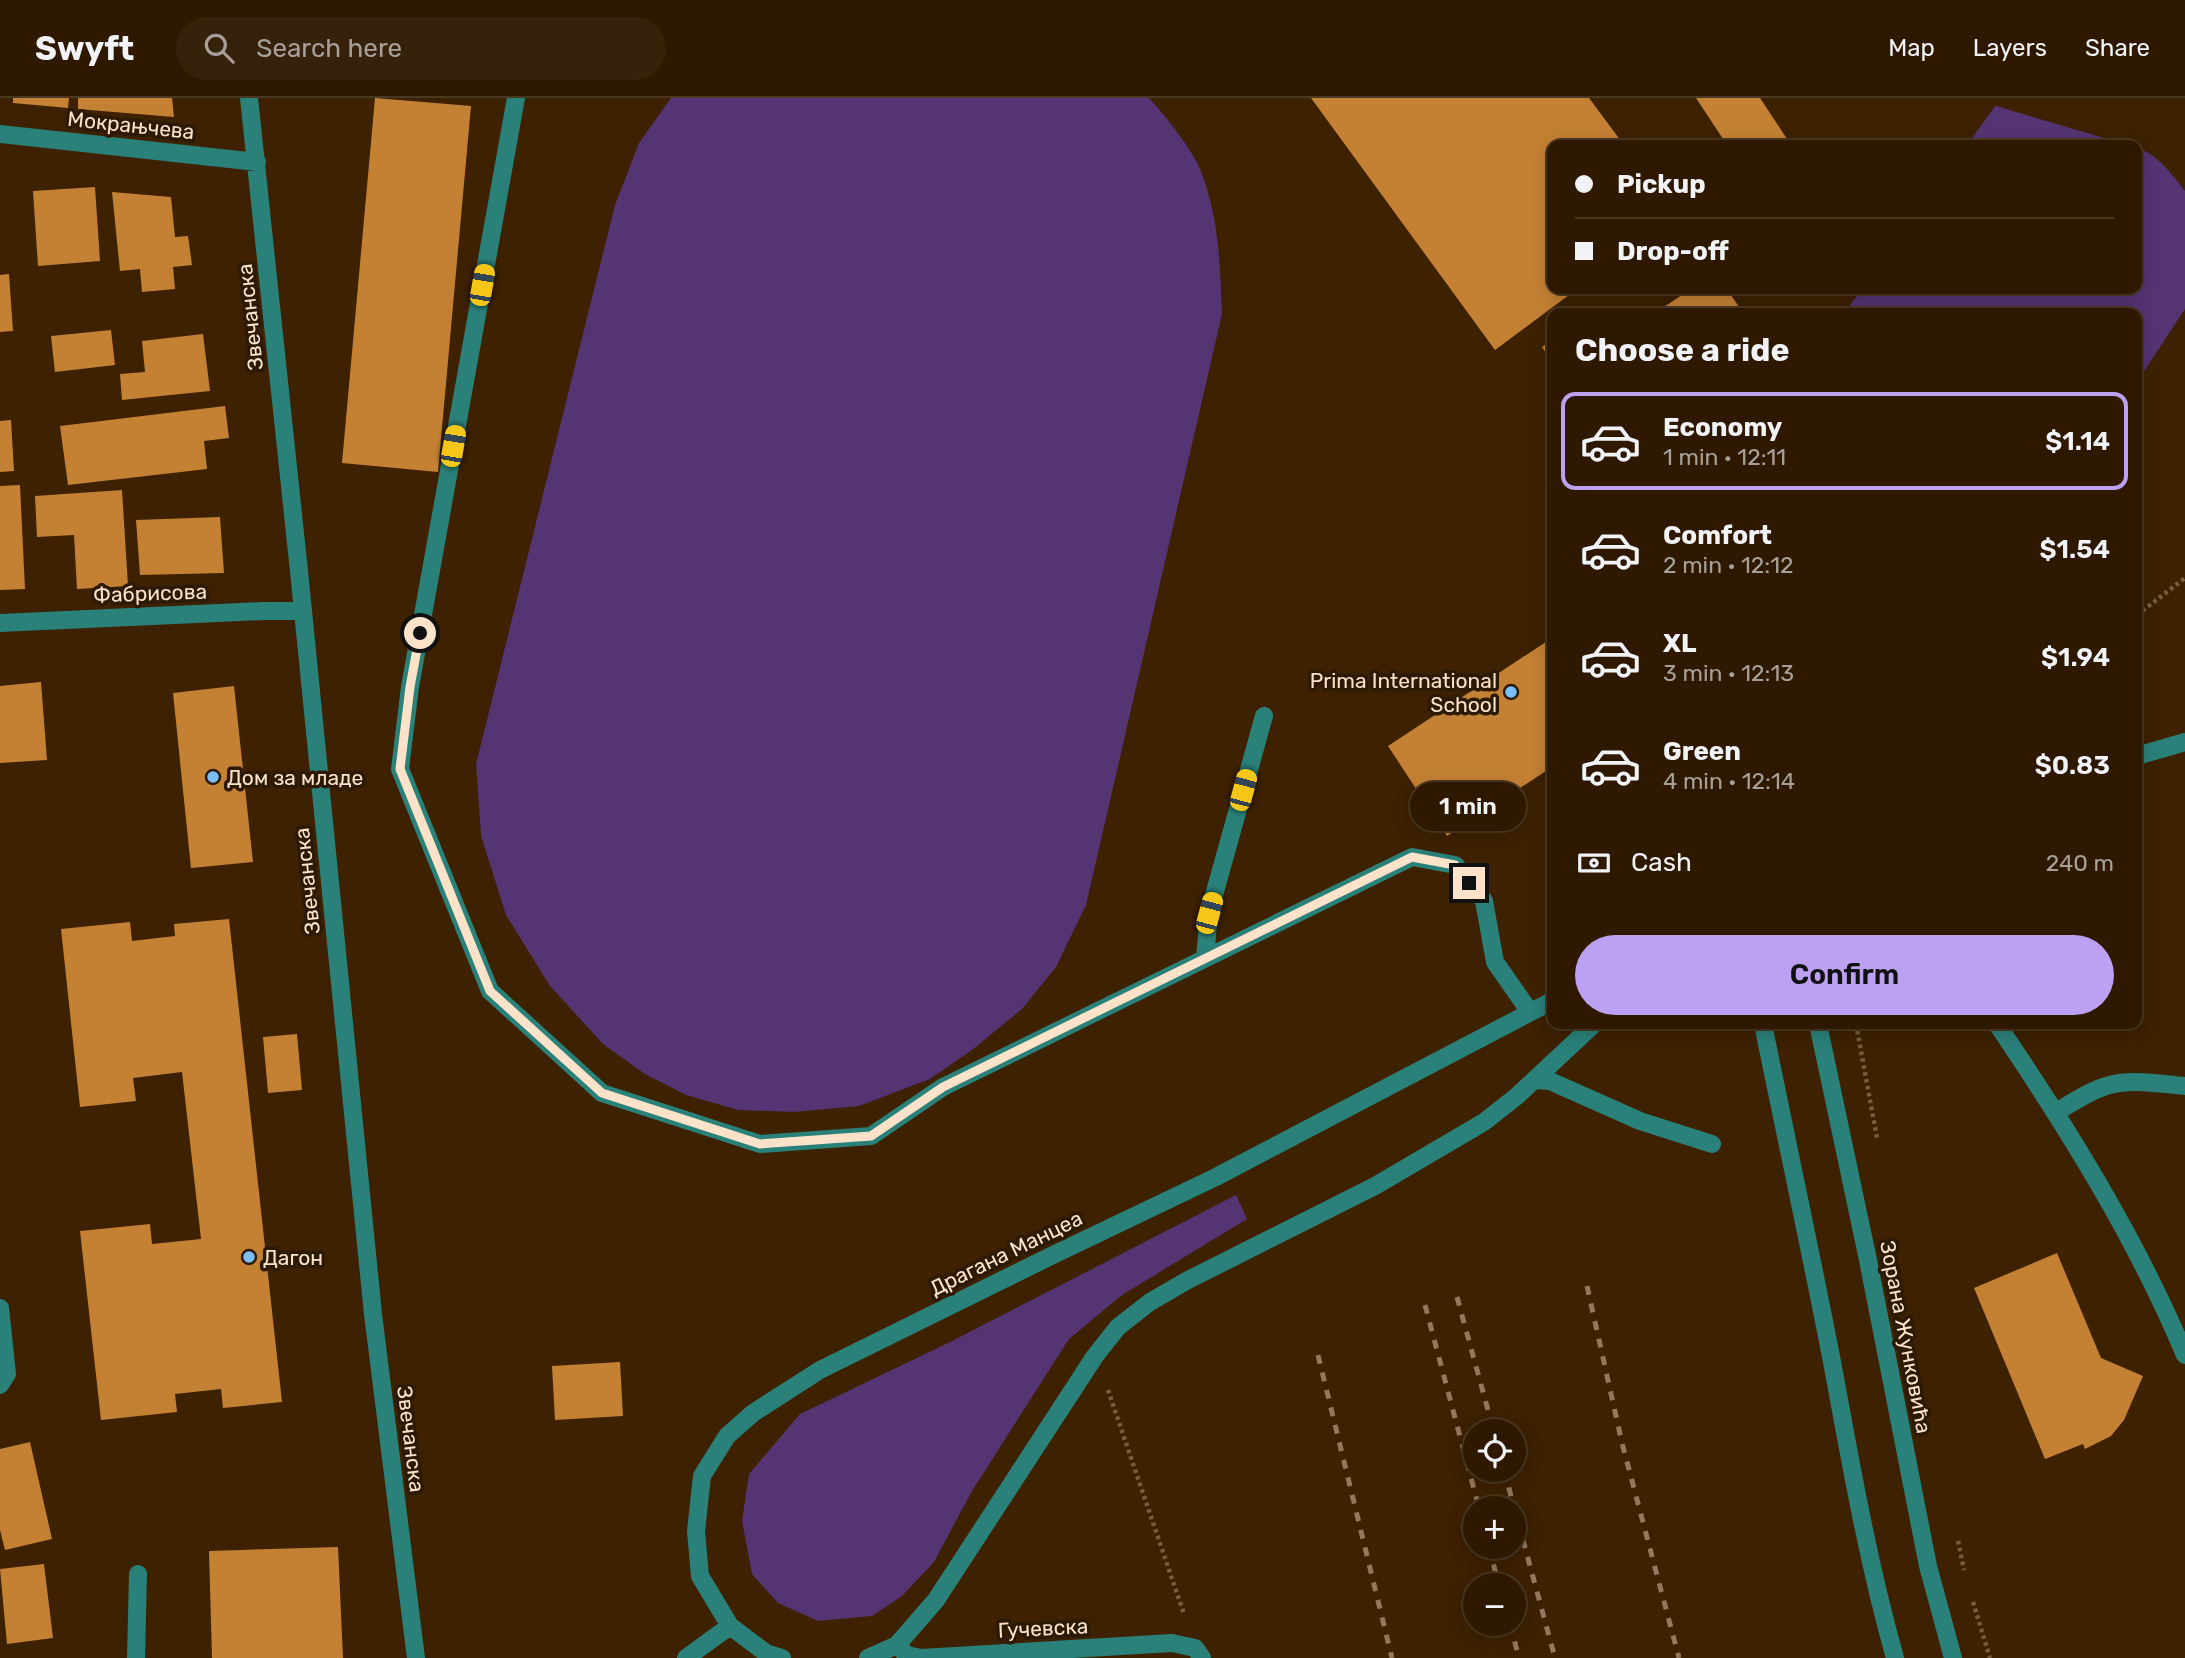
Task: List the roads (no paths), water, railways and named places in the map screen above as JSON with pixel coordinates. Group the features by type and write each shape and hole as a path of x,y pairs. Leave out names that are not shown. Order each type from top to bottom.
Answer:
{"street":[{"name":"Звечанска","path":"249,98 373,1314 416,1658"},
{"path":"516,98 410,687 400,769 490,991 602,1093 760,1144 871,1136 943,1087 1412,857 1455,865 1483,901 1495,962 1531,1012"},
{"name":"Мокрањчева","path":"0,134 257,162"},
{"name":"Фабрисова","path":"0,623 302,611"},
{"path":"1205,958 1209,913 1264,716"},
{"path":"2142,755 2185,742"},
{"name":"Драгана Манцеа","path":"782,1658 766,1653 730,1626 700,1576 696,1531 702,1476 727,1436 753,1413 820,1370 1216,1177 1547,1004"},
{"path":"868,1658 897,1645 936,1600 1095,1356 1118,1327 1188,1280 1376,1186 1484,1122 1535,1080 1589,1029"},
{"path":"1764,1029 1833,1367 1857,1506 1878,1599 1895,1658"},
{"name":"Зорана Жунковића","path":"1819,1029 1926,1553 1953,1658"},
{"path":"2000,1029 2056,1112 2103,1192 2185,1355"},
{"path":"1535,1080 1550,1081 1640,1121 1712,1144"},
{"path":"2056,1112 2108,1085 2140,1082 2185,1086"},
{"path":"0,1308 7,1374 0,1385"},
{"path":"136,1658 138,1574"},
{"path":"686,1658 730,1626"},
{"name":"Гучевска","path":"897,1645 907,1654 921,1658 1172,1643 1199,1653"}],"railway":[{"path":"1587,1286 1622,1443 1679,1658"},
{"path":"1457,1297 1490,1419"},
{"path":"1425,1305 1476,1496"},
{"path":"1318,1355 1392,1658"},
{"path":"1507,1482 1555,1658"},
{"path":"1492,1559 1496,1573"},
{"path":"1513,1636 1519,1658"}],"place":[{"name":"Prima International School","path":"1511,692"},
{"name":"Дом за младе","path":"213,777"},
{"name":"Дагон","path":"249,1257"}]}
